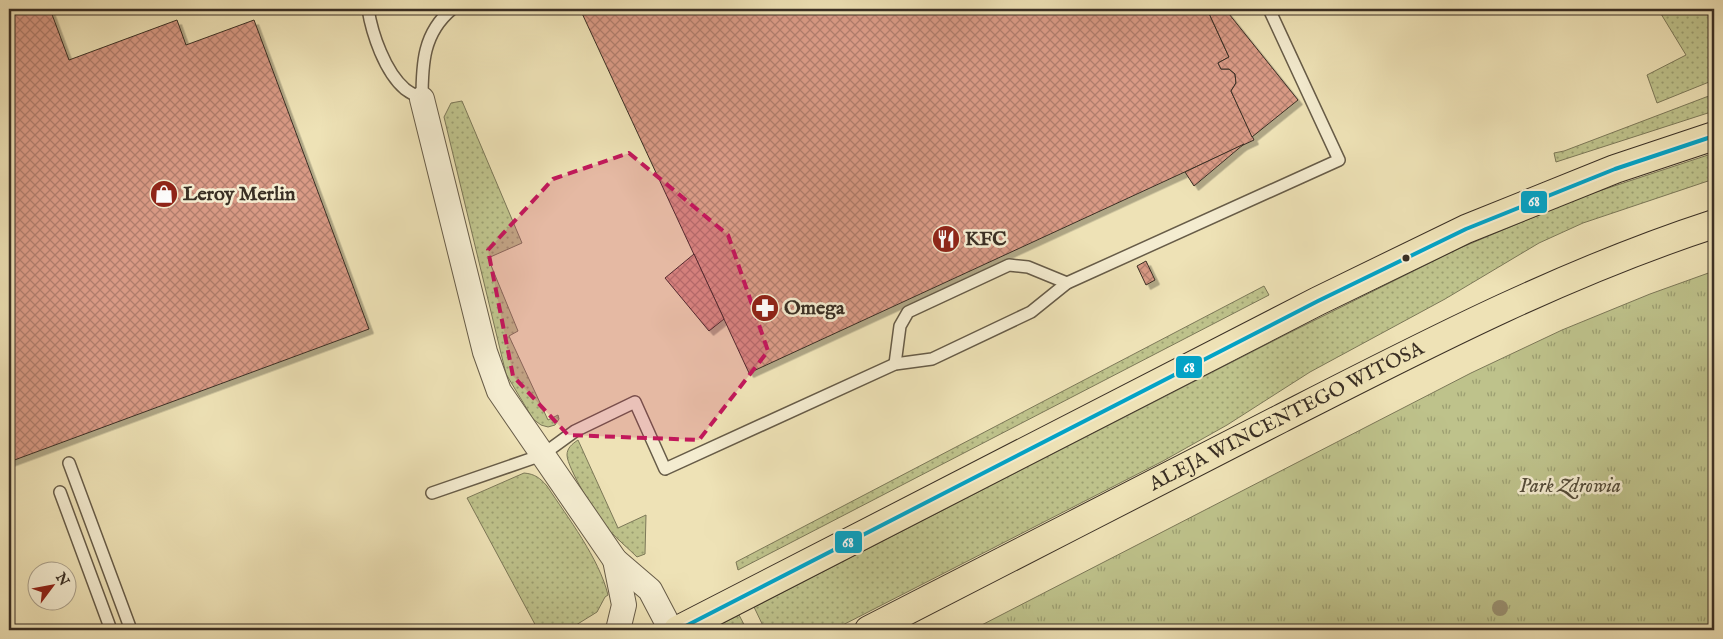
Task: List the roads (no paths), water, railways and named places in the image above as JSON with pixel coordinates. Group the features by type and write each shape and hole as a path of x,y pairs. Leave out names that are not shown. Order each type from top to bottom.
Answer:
{"main road":[{"path":"678,630 1309,306 1466,229 1616,169 1714,136"},
{"name":"ALEJA WINCENTEGO WITOSA","path":"868,630 1450,333 1561,282 1632,253 1714,224"}],"street":[{"path":"422,99 485,352 499,391 615,560 650,590 671,630"},
{"path":"615,560 624,605 618,630"}],"lane":[{"path":"368,9 378,45 395,78 406,90 422,99 422,72 425,48 445,14 452,9"},
{"path":"432,493 542,455 575,431 635,402 665,469 895,364 932,360 1031,312 1066,283 1339,160 1269,9"},
{"path":"895,364 900,326 908,312 1009,265 1028,267 1066,283"},
{"path":"69,462 131,630"},
{"path":"60,492 111,630"}],"place":[{"name":"Leroy Merlin","path":"164,194"},
{"name":"KFC","path":"946,239"},
{"name":"Omega","path":"765,308"}],"park label":[{"name":"Park Zdrowia","path":"1570,486"}]}
